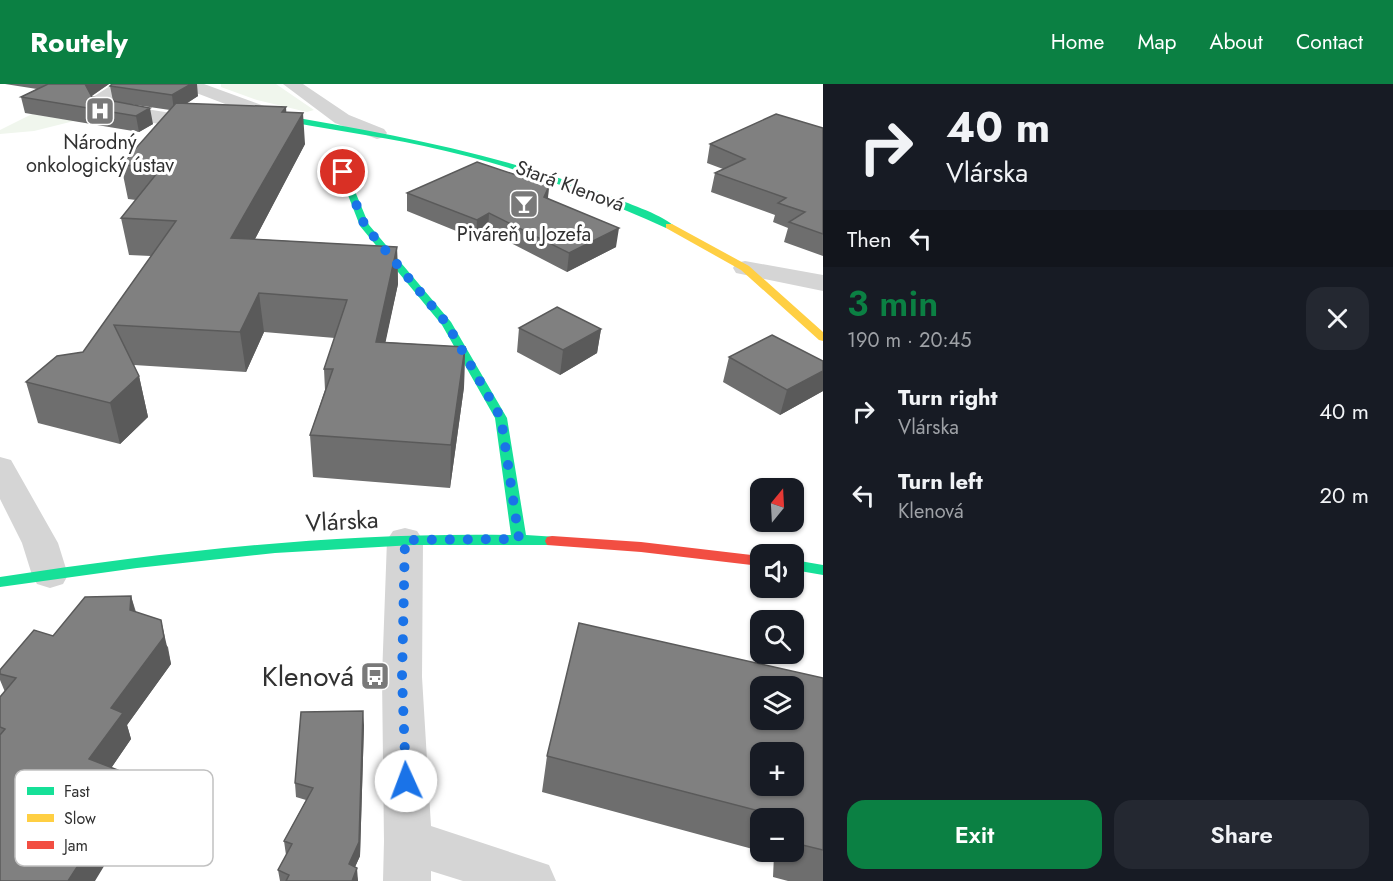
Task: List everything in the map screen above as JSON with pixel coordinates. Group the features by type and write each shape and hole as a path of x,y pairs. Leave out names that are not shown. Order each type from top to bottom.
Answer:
{"street":[{"path":"126,84 99,99 102,107 171,119 274,116 377,133"},
{"path":"174,84 203,89 274,116"},
{"name":"Stará Klenová","path":"292,84 342,119 377,133 506,163 574,185 642,212 745,268 823,338"},
{"path":"343,172 365,226 447,324 501,418 519,539"},
{"path":"745,268 823,283"},
{"path":"0,467 40,543 50,574"},
{"name":"Vlárska","path":"0,582 116,564 252,549 405,540 519,539 662,548 750,560"},
{"path":"405,540 402,677 407,861 532,881"},
{"path":"804,567 823,570"}],"shaded area":[{"path":"221,84 276,84 314,110 307,112 257,100 221,87"},
{"path":"32,114 74,121 34,131 0,134 0,130"}],"building":[{"path":"48,84 85,84 92,97 150,108 136,116 21,97"},
{"path":"112,84 191,84 172,95 110,86"},
{"path":"176,103 286,107 282,112 303,113 231,238 397,247 376,342 465,347 451,445 310,435 333,369 324,369 347,300 259,293 240,332 114,325 139,376 110,403 26,382 57,356 83,352 176,221 121,218 162,167 121,165"},
{"path":"776,114 823,128 823,234 789,222 805,212 778,203 786,198 715,173 745,159 710,144"},
{"path":"477,162 549,186 544,197 619,228 569,253 489,213 477,220 407,193"},
{"path":"557,307 601,329 563,350 519,328"},
{"path":"772,335 823,361 823,371 787,390 729,357"},
{"path":"131,596 130,610 161,620 164,637 111,708 123,713 89,759 118,770 15,770 15,866 78,866 68,881 0,881 0,735 5,729 0,727 0,697 16,678 0,674 0,670 34,630 53,636 85,597"},
{"path":"579,623 750,662 750,664 761,664 823,678 823,850 804,845 804,808 750,809 547,756"},
{"path":"363,711 359,842 349,864 357,868 352,881 286,881 289,875 278,870 292,844 284,841 313,788 295,783 301,712"}],"traffic: fast":[{"path":"274,116 426,144 476,156 574,186 622,204 669,226"},
{"path":"343,172 365,226 447,324 501,418 519,539"},
{"path":"0,582 137,562 275,548 413,540 552,541"},
{"path":"804,567 823,570"}],"traffic: slow":[{"path":"669,226 745,268 823,338"}],"traffic: jam":[{"path":"552,541 641,547 750,560"}],"place":[{"name":"Národný onkologický ústav","path":"100,111"},
{"name":"Piváreň u Jozefa","path":"524,204"},
{"name":"Klenová","path":"375,676"}],"route":[{"path":"343,172 365,226 447,324 501,418 519,539 405,540 402,677 406,781"}]}
